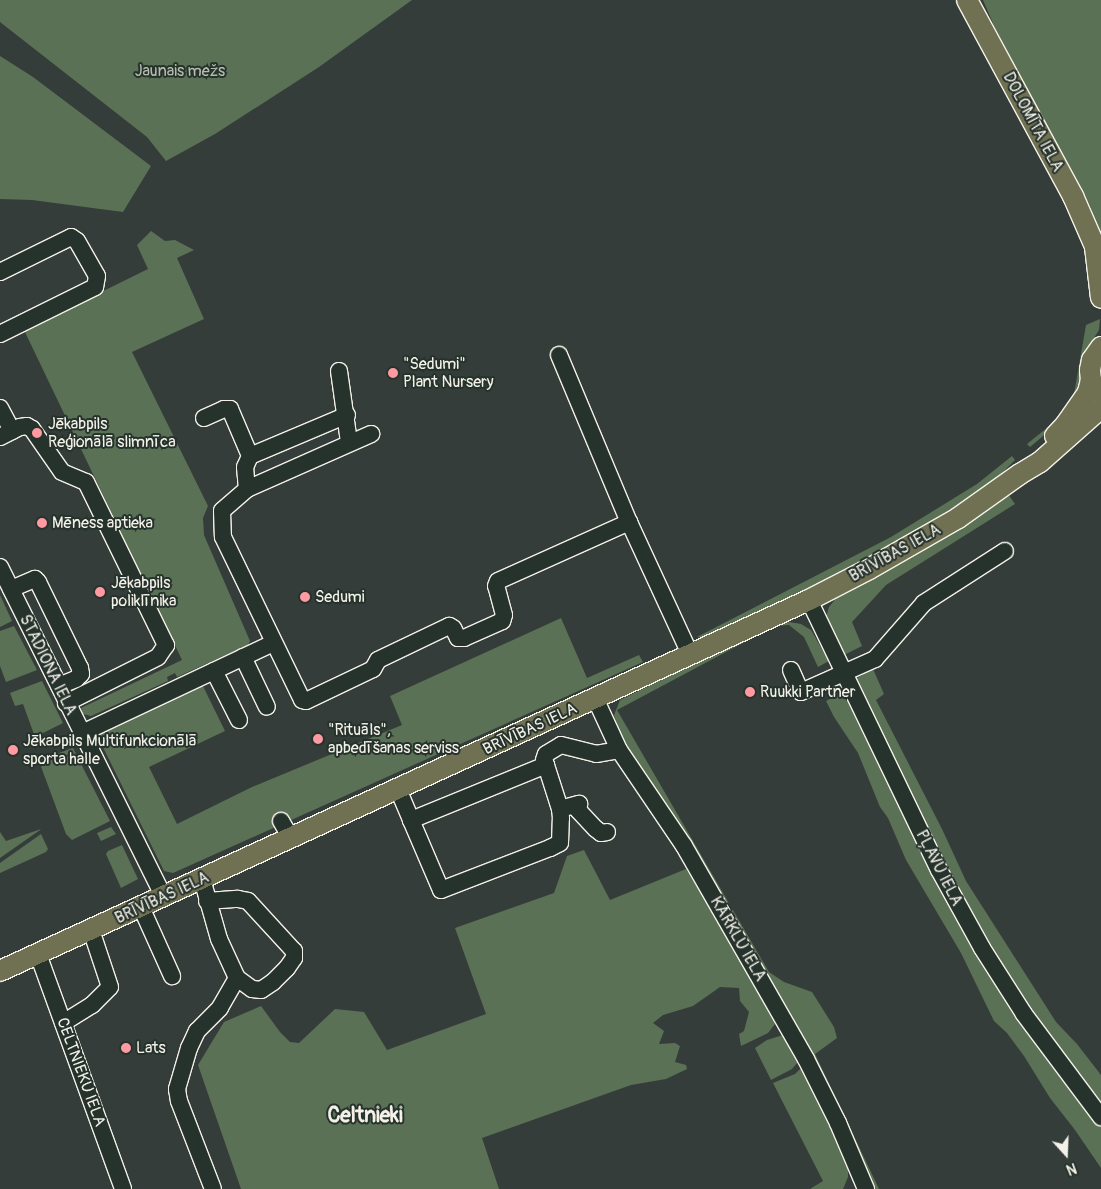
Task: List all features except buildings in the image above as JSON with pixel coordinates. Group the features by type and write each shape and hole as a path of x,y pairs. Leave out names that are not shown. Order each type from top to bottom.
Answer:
{"main road":[{"name":"DOLOMĪTA IELA","path":"967,0 1073,196 1098,253 1101,298"},
{"name":"BRĪVĪBAS IELA","path":"1020,474 1066,424 1088,392 1096,388 1092,360 1101,347"},
{"name":"BRĪVĪBAS IELA","path":"0,971 202,879 286,829 398,789 809,600 909,548 958,518 1040,462 1101,408"}],"street":[{"path":"0,272 71,238 77,241 97,276 95,287 0,334"},
{"path":"560,355 629,522 690,654"},
{"path":"340,372 349,442"},
{"path":"0,408 6,434 27,426 32,429 62,472 86,482 166,646 158,656 66,703"},
{"path":"204,418 224,409 230,410 250,456"},
{"path":"248,489 245,467 250,456 347,415"},
{"path":"371,434 349,442 248,489 222,511 221,526 223,537 302,700 306,701 373,669 378,660 449,626 453,628 458,638 464,638 502,621 504,615 496,586 498,581 629,522"},
{"path":"791,670 801,692 874,660 924,603 1005,551"},
{"name":"STADIONA IELA","path":"0,567 164,897"},
{"path":"11,588 35,579 43,590 80,668 80,674 76,679 59,686"},
{"name":"PĻAVU IELA","path":"809,600 939,870 982,948 1024,1014 1101,1117"},
{"path":"82,734 273,643"},
{"path":"243,657 267,707"},
{"path":"214,671 239,720"},
{"name":"KĀRKLU IELA","path":"595,698 619,750 684,846 747,954 827,1100 861,1187"},
{"path":"398,789 441,890 558,844 562,829 560,810 546,765 546,754 561,745 596,754 619,750"},
{"path":"411,820 546,765"},
{"path":"560,810 578,804 578,810 596,829 601,833 607,832"},
{"path":"202,879 207,901 219,939 237,978 252,989 262,989 273,982 294,958 294,951 248,900 207,901"},
{"path":"141,907 172,976"},
{"path":"63,1023 92,1005 110,987 91,930"},
{"name":"CELTNIEKU IELA","path":"38,954 123,1189"},
{"path":"213,1189 179,1101 178,1082 197,1031 220,1008 237,978"}],"green space":[{"name":"Jaunais mežs","path":"0,0 412,0 319,67 215,134 166,161 147,137 0,22"},
{"path":"983,0 1101,0 1101,235 1090,206 995,28"},
{"path":"0,56 33,77 151,166 123,212 32,200 0,199"},
{"path":"151,231 165,241 175,240 194,250 177,258 204,319 132,352 208,506 203,518 204,535 250,641 248,645 177,677 175,673 167,677 168,681 91,716 83,714 81,708 182,660 24,330 148,269 137,245"},
{"path":"1100,319 1099,330 1083,356 1080,389 1073,399 1086,325"},
{"path":"1071,402 1055,426 1030,447 1027,444 1053,423"},
{"path":"1012,456 1015,460 992,483 887,550 788,601 704,638 697,637 891,537 977,484"},
{"path":"1008,494 1015,504 886,585 852,622 862,646 844,655 826,617 829,607 837,597 875,576"},
{"path":"0,595 12,621 0,627"},
{"path":"561,618 587,678 639,655 643,662 173,873 164,871 95,731 201,682 225,731 149,767 177,824 252,787 402,725 390,696"},
{"path":"789,622 801,624 811,630 829,661 818,667 804,637 789,625 775,626 617,710 769,972 784,982 812,992 834,1027 837,1038 815,1054 879,1189 873,1189 812,1055 757,955 692,842 623,742 614,715 620,700 769,627"},
{"path":"14,626 37,670 6,682 0,666 0,631"},
{"path":"873,669 884,694 876,700 942,829 966,881 1056,1022 1077,1044 1101,1075 1101,1105 1031,1009 982,936 952,882 855,679"},
{"path":"42,681 63,723 35,737 23,704 15,706 10,693"},
{"path":"840,685 918,843 1077,1096 1101,1127 1101,1168 1050,1098 1024,1056 1007,1033 994,1021 961,953 906,860 888,818 880,807 858,753 834,717 826,701 832,698 827,688"},
{"path":"73,748 110,821 72,840 66,834 40,764 42,759"},
{"path":"111,827 116,834 101,841 97,833"},
{"path":"41,829 0,858 0,832 6,841"},
{"path":"41,834 48,849 46,852 0,873 0,863"},
{"path":"122,845 138,879 121,888 106,854 108,851"},
{"path":"584,850 610,900 686,869 741,957 773,1018 775,1024 768,1033 741,1046 739,1034 744,1031 749,1012 740,1001 739,988 720,987 693,1006 663,1015 653,1023 664,1031 659,1044 675,1043 680,1046 675,1062 686,1065 687,1069 666,1079 631,1085 482,1138 499,1189 241,1189 198,1065 224,1022 261,1006 280,1032 290,1042 299,1043 335,1009 364,1012 387,1050 486,1014 455,928 554,893 567,856"},
{"path":"783,1035 787,1037 798,1062 792,1069 771,1080 755,1048 767,1040"},
{"path":"802,1067 819,1098 848,1170 848,1177 843,1189 810,1189 823,1181 773,1083 795,1074"}],"place":[{"name":"\"Sedumi\" Plant Nursery","path":"393,373"},
{"name":"Jēkabpils Reģionālā slimnīca","path":"37,433"},
{"name":"Mēness aptieka","path":"42,523"},
{"name":"Jēkabpils poliklīnika","path":"100,592"},
{"name":"Sedumi","path":"305,597"},
{"name":"Ruukki Partner","path":"750,692"},
{"name":"\"Rituāls\", apbedīšanas serviss","path":"318,739"},
{"name":"Jēkabpils Multifunkcionālā sporta halle","path":"13,750"},
{"name":"Lats","path":"126,1048"}],"district":[{"name":"Celtnieki","path":"365,1116"}]}
